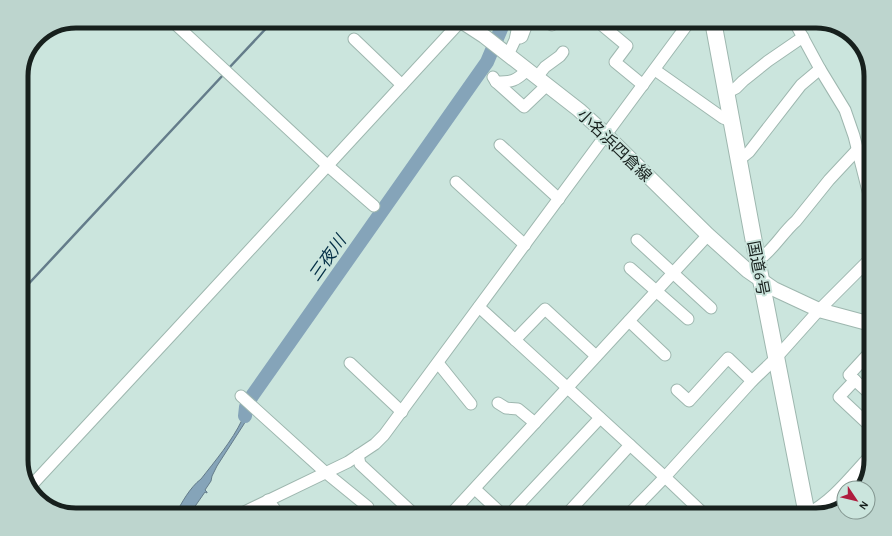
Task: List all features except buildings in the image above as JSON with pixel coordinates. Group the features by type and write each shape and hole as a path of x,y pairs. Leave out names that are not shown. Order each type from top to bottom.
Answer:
{"highway":[{"name":"国道6号","path":"714,28 757,262 806,508"}],"main road":[{"name":"小名浜四倉線","path":"472,28 510,50 537,77 579,110 607,135 708,235 741,265 761,280 781,293 819,310 864,322"}],"street":[{"path":"180,28 328,166 374,206"},
{"path":"34,483 455,28"},
{"path":"510,50 515,40 518,28"},
{"path":"510,50 522,37 525,28"},
{"path":"605,28 627,46 615,62 643,85"},
{"path":"252,508 348,462 380,440 685,28"},
{"path":"798,28 844,110 854,136 864,176"},
{"path":"726,93 736,88 743,81 803,36"},
{"path":"354,39 402,85"},
{"path":"537,77 520,77 510,82 495,80 524,107 537,77 545,67 563,52"},
{"path":"739,160 749,152 801,85 820,69"},
{"path":"655,70 723,118 731,122"},
{"path":"500,145 559,199"},
{"path":"757,262 765,257 829,180 857,150"},
{"path":"456,182 525,245"},
{"path":"457,508 708,235"},
{"path":"637,240 710,308"},
{"path":"635,508 752,381 776,358 819,310 864,265"},
{"path":"630,268 688,320"},
{"path":"479,308 665,477 693,508"},
{"path":"515,340 545,309 596,356"},
{"path":"629,321 665,355"},
{"path":"678,390 689,401 728,358 752,381"},
{"path":"864,358 850,375 864,388"},
{"path":"350,363 402,412"},
{"path":"438,363 471,404"},
{"path":"855,380 839,397 864,420"},
{"path":"241,396 365,508"},
{"path":"498,403 506,408 518,409 535,423"},
{"path":"516,508 600,418"},
{"path":"572,508 630,445"},
{"path":"358,455 360,464 407,508"},
{"path":"817,508 861,475"},
{"path":"475,489 495,508"},
{"path":"268,500 274,508"}],"water":[{"path":"248,402 251,405 246,415 244,424 217,466 211,481 205,490 207,493 205,492 194,508 179,508 190,491 223,451 233,436 244,416"}],"waterway":[{"path":"228,69 266,28"},
{"name":"三夜川","path":"245,416 246,407 252,396 487,62 501,28"},
{"path":"28,284 224,74"}]}
